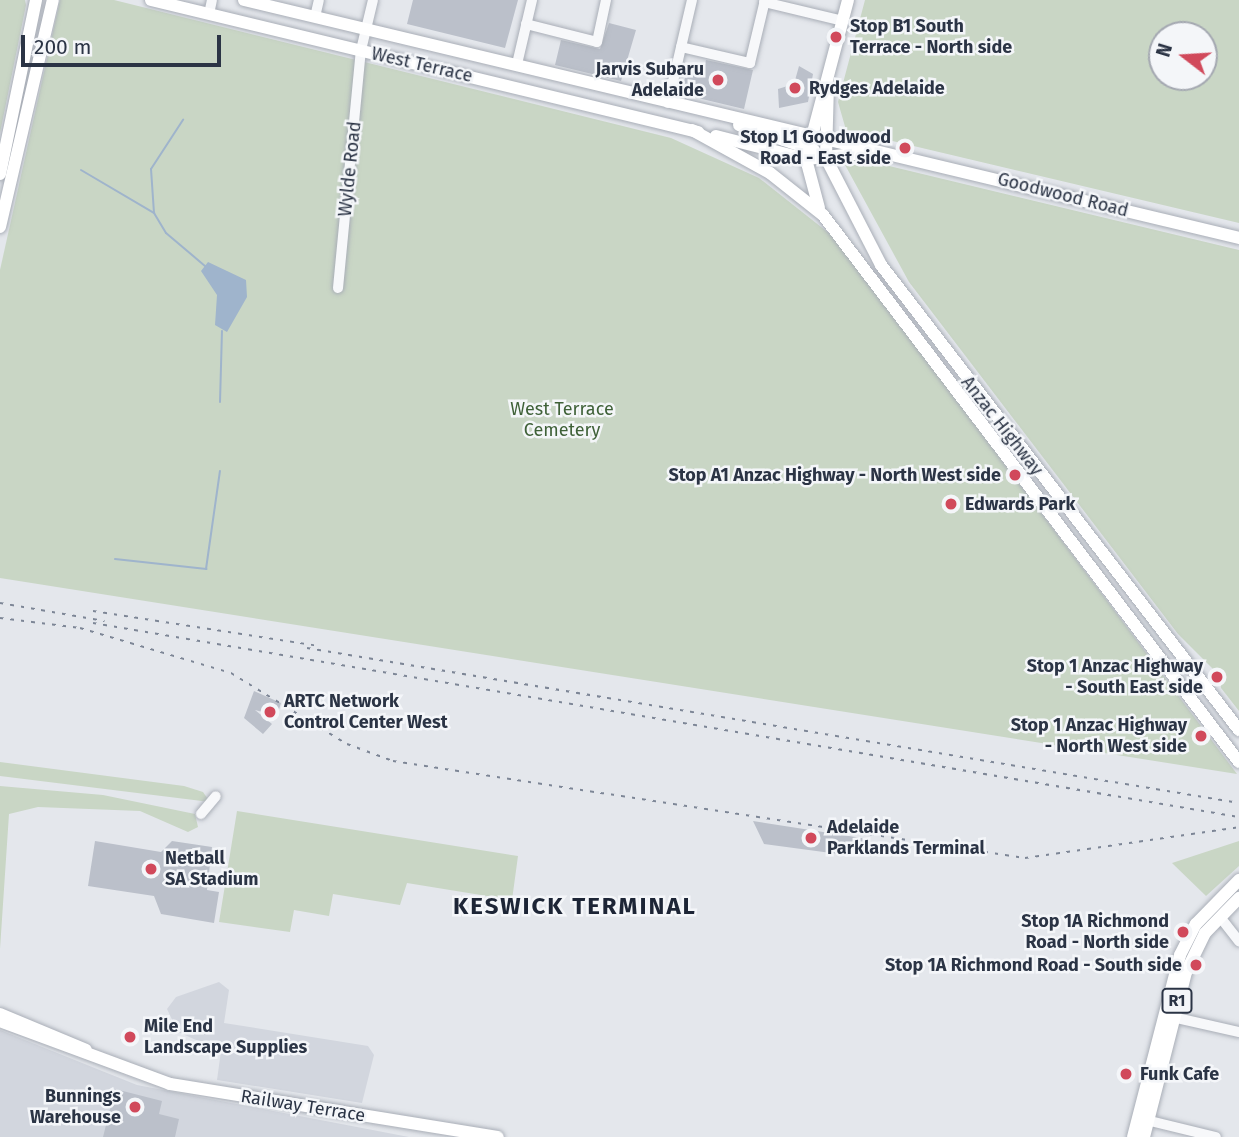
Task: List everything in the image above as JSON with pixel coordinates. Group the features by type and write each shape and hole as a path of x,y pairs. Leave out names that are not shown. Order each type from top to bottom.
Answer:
{"main road":[{"path":"29,0 31,23"},
{"path":"0,174 36,0"},
{"path":"0,227 53,0"},
{"name":"West Terrace","path":"151,0 692,130 808,153"},
{"name":"West Terrace","path":"244,0 517,64 668,103 819,135"},
{"path":"819,135 848,0"},
{"path":"511,86 517,64"},
{"path":"822,215 809,186 808,153 827,114 828,85"},
{"name":"West Terrace","path":"668,103 826,158"},
{"path":"827,114 846,141"},
{"name":"West Terrace","path":"692,130 770,173 822,215"},
{"name":"Goodwood Road","path":"819,135 1239,238"},
{"name":"Anzac Highway","path":"819,135 826,158 891,279 1239,730"},
{"name":"Goodwood Road","path":"826,158 887,151"},
{"name":"Anzac Highway","path":"822,215 1111,590 1239,762"},
{"path":"1111,590 1122,581"},
{"name":"R1","path":"1133,1137 1143,1119 1187,940 1215,913 1239,880"},
{"name":"R1","path":"1215,913 1239,898"},
{"name":"Railway Terrace","path":"0,1014 55,1033 110,1067"},
{"name":"Railway Terrace","path":"0,1021 110,1067 170,1084 498,1137"},
{"name":"R1","path":"1143,1119 1144,1137"}],"street":[{"path":"209,14 212,0"},
{"path":"315,17 319,0"},
{"name":"Wylde Road","path":"338,288 360,50 373,0"},
{"path":"517,64 532,0"},
{"path":"526,24 597,42 606,0"},
{"path":"668,103 692,0"},
{"path":"681,47 750,63 764,1 843,21"},
{"path":"201,814 216,796"},
{"path":"1215,913 1239,941"},
{"path":"1168,1016 1239,1032"},
{"path":"1143,1119 1216,1137"}],"shaded area":[{"path":"219,982 229,990 224,1023 368,1046 374,1055 362,1103 217,1080 221,1051 178,1032 167,1009 176,997"},
{"path":"0,1030 137,1085 409,1137 0,1137"}],"green space":[{"path":"0,0 25,0 26,5 0,133"},
{"name":"West Terrace Cemetery","path":"60,0 114,0 671,138 759,178 835,238 1237,774 0,578 0,270"},
{"path":"865,0 1239,0 1239,223 846,130 838,102"},
{"path":"856,158 1239,250 1239,711 1221,688 1220,676 1178,634 909,282 844,163"},
{"path":"0,762 184,786 203,792 210,802 0,776"},
{"path":"0,786 103,795 195,814 198,827 188,832 140,811 38,807 9,814 0,949"},
{"path":"237,811 518,856 512,900 407,883 400,905 333,894 329,916 294,910 290,932 219,922"},
{"path":"1239,841 1239,866 1206,896 1172,863"}],"water":[{"path":"208,262 246,280 247,297 227,332 215,325 217,295 201,271"}],"building":[{"path":"413,0 518,0 505,48 407,24"},
{"path":"609,23 636,30 621,81 555,65 561,40 600,49"},
{"name":"Jarvis Subaru Adelaide","path":"706,60 753,70 744,109 681,94 688,65 704,69"},
{"name":"Rydges Adelaide","path":"799,66 813,74 808,102 779,108 778,89 794,84"},
{"name":"ARTC Network Control Center West","path":"254,691 281,703 277,716 255,710 272,724 263,734 244,718"},
{"name":"Adelaide Parklands Terminal","path":"753,821 868,839 867,848 847,847 846,855 764,844"},
{"name":"Netball SA Stadium","path":"95,841 161,852 172,841 212,847 207,890 219,892 214,923 161,914 154,896 88,886"},
{"name":"Bunnings Warehouse","path":"115,1089 162,1101 159,1114 179,1119 175,1137 103,1137"}],"waterway":[{"path":"154,213 151,169 183,120"},
{"path":"81,170 154,213 166,233 205,266"},
{"path":"220,402 222,331"},
{"path":"115,559 206,569 220,471"}],"railway":[{"path":"0,603 104,621"},
{"path":"93,611 318,646"},
{"path":"0,618 80,628 231,673 347,744 393,761 1025,858 1239,827"},
{"path":"93,623 1239,817"},
{"path":"307,648 1239,803"}],"place":[{"name":"Stop B1 South Terrace - North side","path":"836,37"},
{"name":"Jarvis Subaru Adelaide","path":"718,80"},
{"name":"Rydges Adelaide","path":"795,88"},
{"name":"Stop L1 Goodwood Road - East side","path":"905,148"},
{"name":"Stop A1 Anzac Highway - North West side","path":"1015,475"},
{"name":"Edwards Park","path":"951,504"},
{"name":"Stop 1 Anzac Highway - South East side","path":"1217,677"},
{"name":"ARTC Network Control Center West","path":"270,712"},
{"name":"Stop 1 Anzac Highway - North West side","path":"1201,736"},
{"name":"Adelaide Parklands Terminal","path":"811,838"},
{"name":"Netball SA Stadium","path":"151,869"},
{"name":"Stop 1A Richmond Road - North side","path":"1183,932"},
{"name":"Stop 1A Richmond Road - South side","path":"1196,965"},
{"name":"Mile End Landscape Supplies","path":"130,1037"},
{"name":"Funk Cafe","path":"1126,1074"},
{"name":"Bunnings Warehouse","path":"135,1107"}],"district":[{"name":"KESWICK TERMINAL","path":"575,907"}]}
